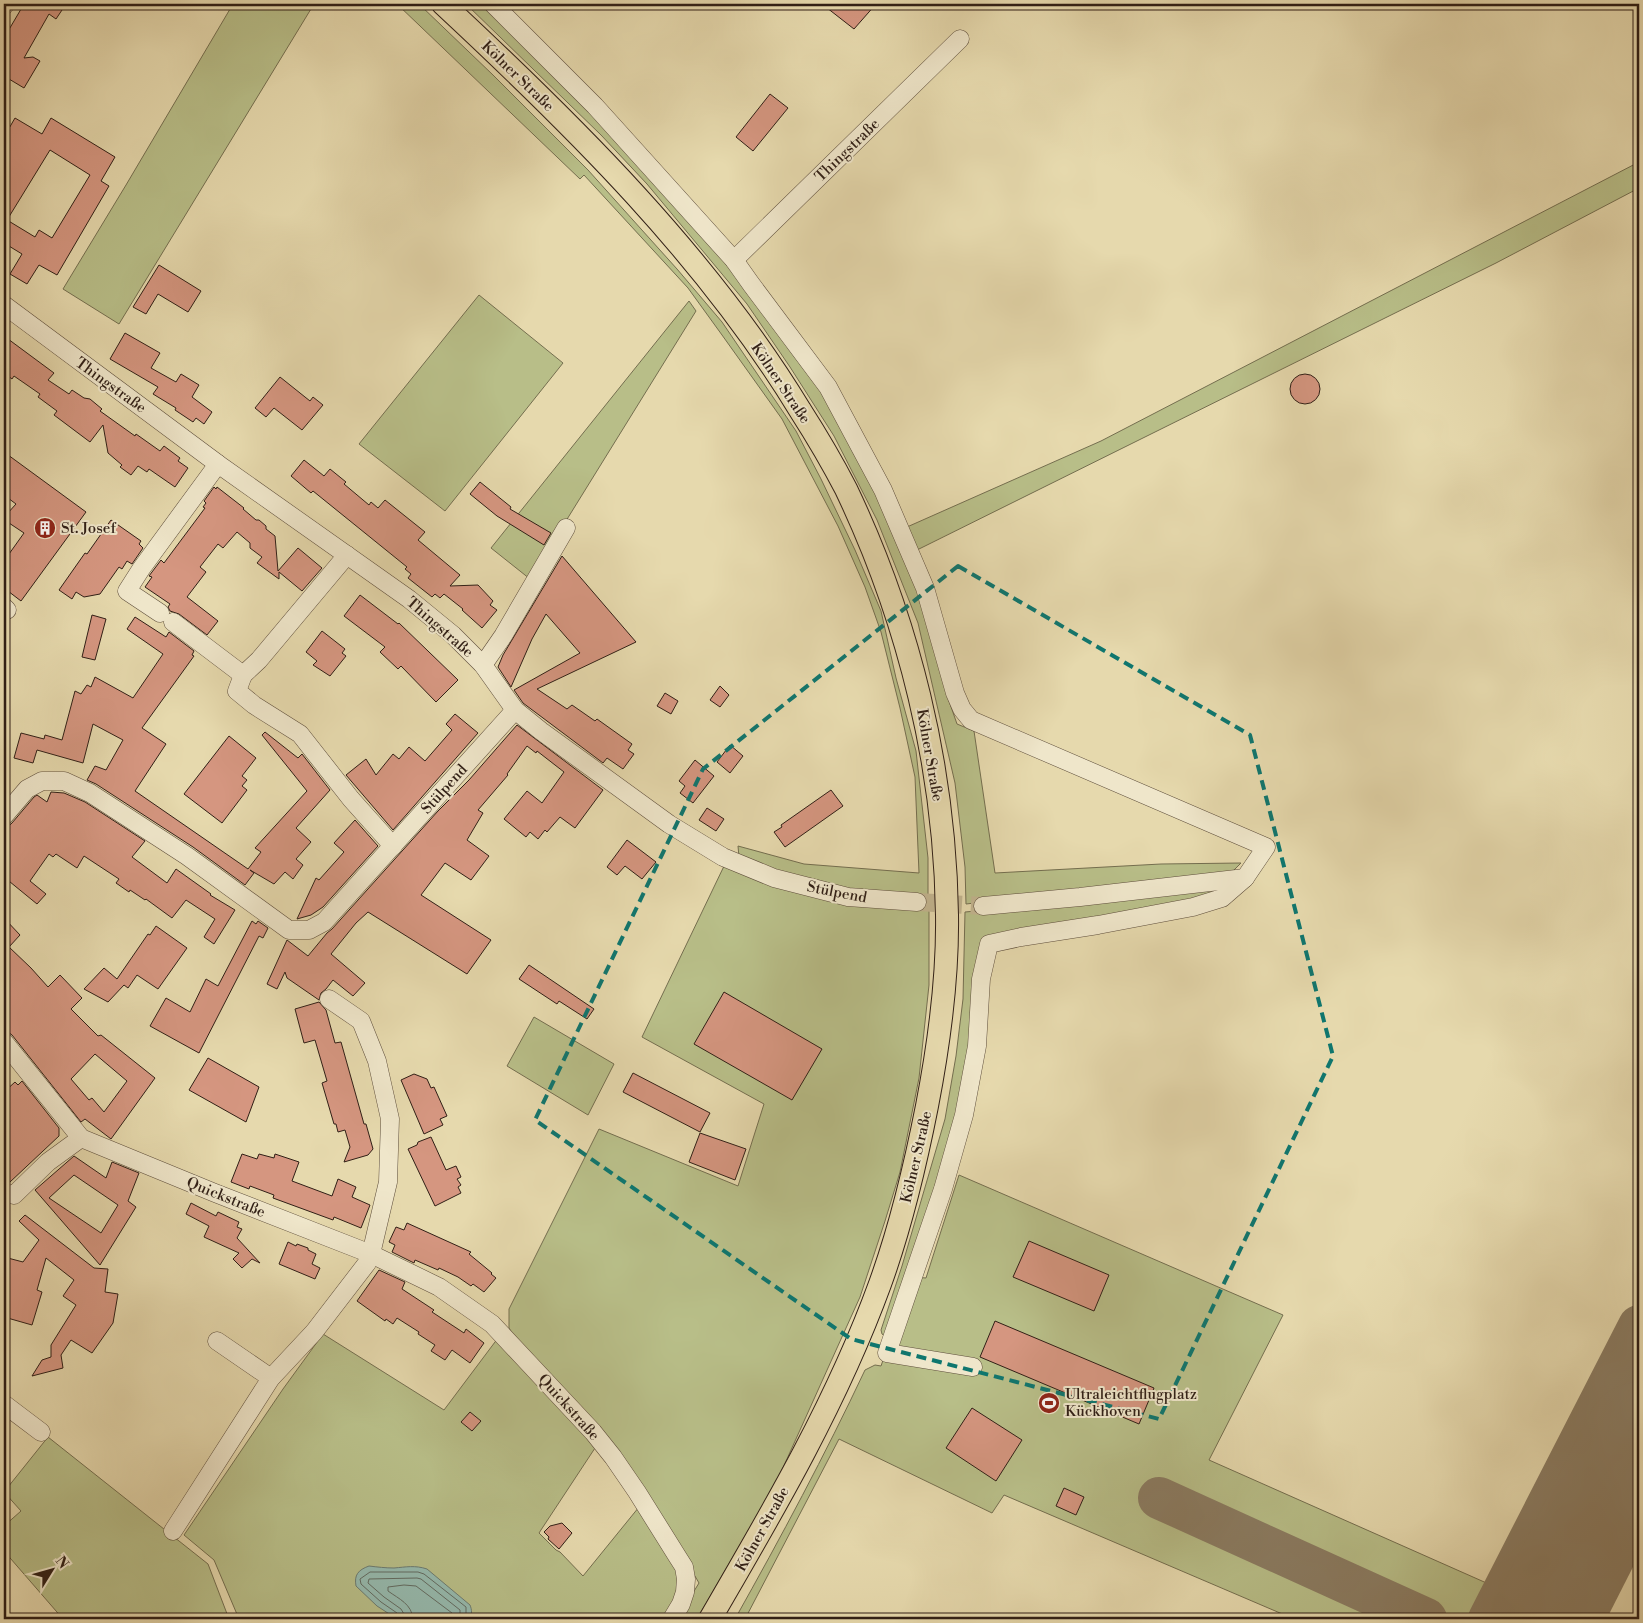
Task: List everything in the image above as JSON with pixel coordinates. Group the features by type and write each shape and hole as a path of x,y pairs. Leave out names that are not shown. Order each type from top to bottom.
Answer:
{"main road":[{"name":"Kölner Straße","path":"444,4 579,135 657,220 738,318 798,406 843,484 882,574 912,668 933,764 945,861 947,918 944,978 936,1060 907,1198 882,1277 855,1346 808,1445 765,1526 710,1619"}],"street":[{"path":"493,4 596,106 734,260 828,387 883,490 925,588 955,694 962,709 971,720 1266,847 1245,878 1222,898 1193,907 989,944 981,979 977,1046 964,1115 943,1189 887,1353 972,1367"},
{"name":"Thingstraße","path":"734,260 960,39"},
{"name":"Thingstraße","path":"4,305 218,464 409,600 453,635 483,665 515,710"},
{"path":"218,464 127,591 166,617 244,675"},
{"name":"Thingstraße","path":"483,665 566,528"},
{"path":"347,556 244,675 237,691 254,705 300,734 351,799 393,846"},
{"name":"Stülpend","path":"4,816 27,789 42,781 64,781 90,792 186,856 289,930 309,930 324,922 515,710 669,824 723,857 774,878 848,897 917,902"},
{"path":"983,906 1245,878"},
{"path":"173,1531 271,1378 314,1332 367,1263 371,1254 388,1182 390,1119 377,1061 361,1021 329,999"},
{"path":"4,1042 81,1138 48,1162 14,1195 4,1193"},
{"name":"Quickstraße","path":"81,1138 371,1254 439,1287 492,1324 593,1432 636,1492 684,1567 686,1592 672,1619"},
{"path":"217,1341 271,1378"},
{"path":"4,1404 41,1432"}],"highlighted area":[{"path":"958,566 1250,735 1333,1056 1159,1419 851,1339 535,1120 703,769"}],"green space":[{"path":"233,4 314,4 119,324 63,289"},
{"path":"397,4 419,4 588,170 722,322 796,431 855,550 881,611 896,678 916,751 928,858 928,895 828,889 739,857 738,846 804,864 919,873 915,777 881,632 865,587 838,526 782,419 688,288 584,175 580,179"},
{"path":"466,4 486,4 533,48 737,273 835,411 916,574 949,701 957,724 974,731 995,873 1161,864 1241,863 1230,874 966,904 965,867 955,783 918,623 877,520 834,436 747,304 647,184 601,135"},
{"path":"1639,162 1639,188 1496,263 917,550 907,527 1101,441"},
{"path":"479,295 563,363 445,511 359,444"},
{"path":"689,301 696,311 530,579 491,548"},
{"path":"725,864 840,899 929,909 929,985 919,1078 900,1172 860,1297 777,1481 697,1619 677,1619 699,1583 671,1535 516,1339 509,1328 509,1309 599,1129 738,1186 764,1104 642,1037"},
{"name":"Ultraleichtflugplatz Kückhoven","path":"1229,888 1182,906 981,941 969,1067 914,1277 926,1278 959,1175 1283,1315 1209,1460 1491,1585 1639,1301 1639,1529 1593,1619 1294,1619 1004,1495 992,1513 839,1439 745,1619 735,1619 802,1496 865,1370 875,1365 881,1366 890,1340 882,1334 881,1330 902,1266 945,1119 956,1056 963,999 965,912"},
{"path":"534,1017 614,1064 588,1115 507,1066"},
{"path":"323,1334 444,1410 498,1338 597,1445 539,1533 583,1576 639,1507 670,1553 680,1584 666,1619 239,1619 214,1560 184,1535 283,1389"},
{"path":"48,1437 208,1564 229,1619 63,1619 4,1551 4,1526 21,1511 4,1492"}],"water":[{"path":"369,1566 427,1569 470,1605 472,1612 470,1619 397,1619 377,1606 356,1586 358,1573"}],"building":[{"path":"24,4 66,4 56,19 49,14 24,58 33,57 40,61 24,88 4,76 4,38"},
{"path":"822,4 876,4 854,29"},
{"path":"770,94 788,108 753,151 736,137"},
{"path":"15,118 42,134 51,118 115,157 101,181 109,186 57,275 39,265 27,284 10,274 22,254 4,243 4,137","holes":["50,150 90,175 52,238 39,230 35,237 7,220"]},
{"path":"159,265 201,291 188,312 158,294 146,314 133,307"},
{"path":"125,333 160,353 151,368 176,382 181,374 199,385 192,397 212,412 204,424 196,418 193,422 175,410 176,408 153,394 158,387 110,359"},
{"path":"4,336 54,373 48,380 69,394 72,390 84,398 90,399 102,409 100,411 135,436 136,434 160,451 164,446 180,458 178,461 188,468 175,487 149,469 147,472 138,466 131,475 120,467 122,465 108,453 103,425 90,442 54,415 57,411 38,397 40,394 14,376 12,379 4,373"},
{"path":"1305,374 1316,378 1320,389 1316,400 1305,404 1294,400 1290,389 1294,378"},
{"path":"280,377 310,401 313,397 323,405 302,430 274,408 266,417 255,408"},
{"name":"St. Josef","path":"4,452 86,512 21,601 4,588 4,561 24,533 9,523 7,514 16,504 4,495"},
{"path":"304,460 324,476 330,469 346,482 344,484 369,505 371,502 378,508 385,500 425,532 418,540 460,575 450,586 478,585 493,601 490,605 497,610 482,628 444,594 440,598 435,594 432,597 408,578 411,574 405,569 407,567 313,491 311,493 291,476"},
{"path":"480,482 511,507 510,509 551,533 544,545 497,516 470,494"},
{"path":"214,487 216,489 217,487 244,508 256,520 259,520 275,536 278,571 298,548 322,568 302,591 279,572 279,579 257,563 262,557 250,548 250,543 237,532 223,548 218,544 200,567 206,572 187,597 218,621 207,635 179,614 170,611 168,607 170,604 145,587 152,577 149,576 161,560 164,563 205,508 203,507 206,503 204,501"},
{"path":"111,520 141,541 139,544 143,548 132,564 127,561 122,569 119,567 100,594 84,597 76,592 72,599 59,590"},
{"path":"562,556 636,642 537,689 567,709 572,705 595,721 597,719 632,744 628,750 634,754 623,769 607,758 603,763 523,703 514,690 580,653 546,614 532,639 511,687 498,667 503,655"},
{"path":"360,595 399,623 458,680 436,702 401,666 398,669 380,652 385,647 344,616"},
{"path":"92,615 106,619 95,660 82,657"},
{"path":"135,617 166,637 169,632 194,651 192,655 194,656 142,728 166,744 135,791 248,869 261,852 255,848 307,791 262,735 265,732 298,758 302,754 330,790 296,828 311,842 296,859 303,865 293,879 285,872 274,884 250,870 254,873 245,885 193,847 87,780 95,766 106,770 123,740 93,724 83,763 37,750 33,763 14,758 21,733 44,739 45,735 62,740 75,691 81,694 87,685 91,687 95,677 133,698 163,654 127,629"},
{"path":"322,631 345,649 342,653 346,656 330,676 313,665 317,661 306,652"},
{"path":"720,686 729,695 720,707 710,700"},
{"path":"665,693 678,701 671,714 657,706"},
{"path":"455,714 478,733 393,830 346,775 366,759 376,775 393,754 399,759 409,747 425,761 452,730 446,724"},
{"path":"517,725 603,790 575,828 560,817 538,839 530,832 526,837 504,819 527,791 542,803 564,772 537,751 536,753 527,746 508,775 478,810 483,813 467,840 489,856 471,880 445,863 421,895 491,940 467,974 368,912 356,923 331,954 365,983 353,996 333,980 321,993 319,1000 287,978 285,972 277,989 267,984 287,940 308,956"},
{"path":"229,736 256,758 242,776 247,780 242,786 247,790 222,823 184,794"},
{"path":"730,745 743,756 730,773 717,762"},
{"path":"695,760 714,776 693,803 680,793 685,786 679,781"},
{"path":"831,790 843,806 785,847 774,832"},
{"path":"51,792 64,793 85,802 145,841 132,857 167,883 176,869 210,895 235,910 214,944 204,937 215,919 186,900 172,918 146,899 130,890 129,892 116,883 119,879 84,856 77,868 56,854 53,857 49,854 30,881 46,894 37,904 4,877 4,830 34,797 37,795 47,802"},
{"path":"707,808 724,819 716,831 699,820"},
{"path":"355,820 378,846 323,907 311,915 297,919 316,878 319,880 344,852 334,843"},
{"path":"627,840 656,862 642,879 625,866 617,875 607,867"},
{"path":"4,918 20,935 9,947 48,987 60,975 82,998 71,1009 98,1036 101,1035 155,1078 111,1139 85,1119 81,1122 12,1035 4,1029","holes":["95,1054 127,1081 104,1112 92,1098 89,1100 71,1079"]},
{"path":"252,921 256,924 258,921 268,928 263,938 259,936 199,1053 150,1026 166,998 190,1012 206,979 218,986"},
{"path":"156,926 187,948 158,989 137,975 128,988 124,985 108,1002 84,989 104,968 117,979 148,934 150,935"},
{"path":"529,965 594,1009 587,1019 559,1001 557,1004 519,979"},
{"path":"724,992 822,1049 792,1100 694,1044"},
{"path":"319,1002 326,1010 335,1043 341,1042 373,1149 368,1155 344,1162 350,1147 345,1130 338,1132 336,1124 334,1124 322,1083 327,1081 315,1040 304,1043 295,1009"},
{"path":"208,1058 259,1087 246,1122 189,1090"},
{"path":"633,1073 710,1113 700,1132 623,1092"},
{"path":"414,1074 427,1079 431,1088 434,1087 447,1116 440,1119 443,1125 424,1134 401,1080"},
{"path":"22,1081 59,1128 59,1136 10,1182 4,1175 4,1092 15,1082 18,1085"},
{"path":"700,1133 746,1149 735,1180 689,1162"},
{"path":"431,1137 446,1170 456,1166 461,1177 457,1179 461,1185 458,1187 461,1193 435,1206 408,1149 417,1145 418,1142"},
{"path":"242,1154 257,1159 259,1154 274,1158 275,1154 299,1162 292,1181 332,1196 338,1179 356,1187 352,1197 370,1205 361,1228 334,1217 333,1220 273,1198 274,1195 250,1186 249,1189 231,1182"},
{"path":"74,1156 106,1178 112,1162 139,1173 128,1201 136,1207 100,1265 35,1190","holes":["74,1175 118,1205 101,1233 49,1198"]},
{"path":"191,1203 216,1216 218,1212 239,1222 237,1227 242,1229 237,1238 260,1263 252,1259 242,1268 233,1259 239,1253 204,1237 209,1226 186,1214"},
{"path":"25,1215 94,1268 108,1269 105,1292 118,1294 113,1323 92,1353 71,1340 61,1355 63,1368 32,1376 42,1360 51,1357 51,1345 76,1305 63,1296 74,1280 46,1258 37,1290 42,1292 32,1325 4,1317 4,1257 23,1262 39,1240 19,1221"},
{"path":"407,1223 471,1252 469,1254 496,1278 484,1292 473,1284 471,1286 439,1268 438,1270 415,1260 414,1263 392,1252 395,1245 389,1242 396,1227 404,1230"},
{"path":"1029,1241 1109,1275 1094,1311 1013,1277"},
{"path":"288,1242 296,1246 297,1244 308,1248 308,1250 316,1254 312,1264 320,1268 315,1279 279,1264"},
{"path":"379,1270 405,1282 402,1289 434,1310 432,1312 464,1333 466,1329 484,1343 470,1363 452,1350 445,1360 431,1351 435,1345 418,1334 419,1332 397,1318 393,1324 386,1319 385,1321 357,1301"},
{"path":"995,1321 1154,1388 1139,1424 980,1357"},
{"path":"972,1408 1022,1440 996,1481 946,1448"},
{"path":"470,1412 481,1421 472,1431 461,1422"},
{"path":"1064,1488 1084,1497 1076,1515 1056,1506"},
{"path":"562,1523 572,1533 559,1549 548,1539 549,1537 544,1532 550,1526"}],"taxiway":[{"path":"1489,1619 1639,1326"},
{"path":"1159,1498 1426,1619"}],"runway":[{"path":"1546,1619 1639,1436"}],"tunnel":[{"path":"917,902 983,906"}],"place":[{"name":"St. Josef","path":"45,528"},
{"name":"Ultraleichtflugplatz Kückhoven","path":"1049,1403"}]}
